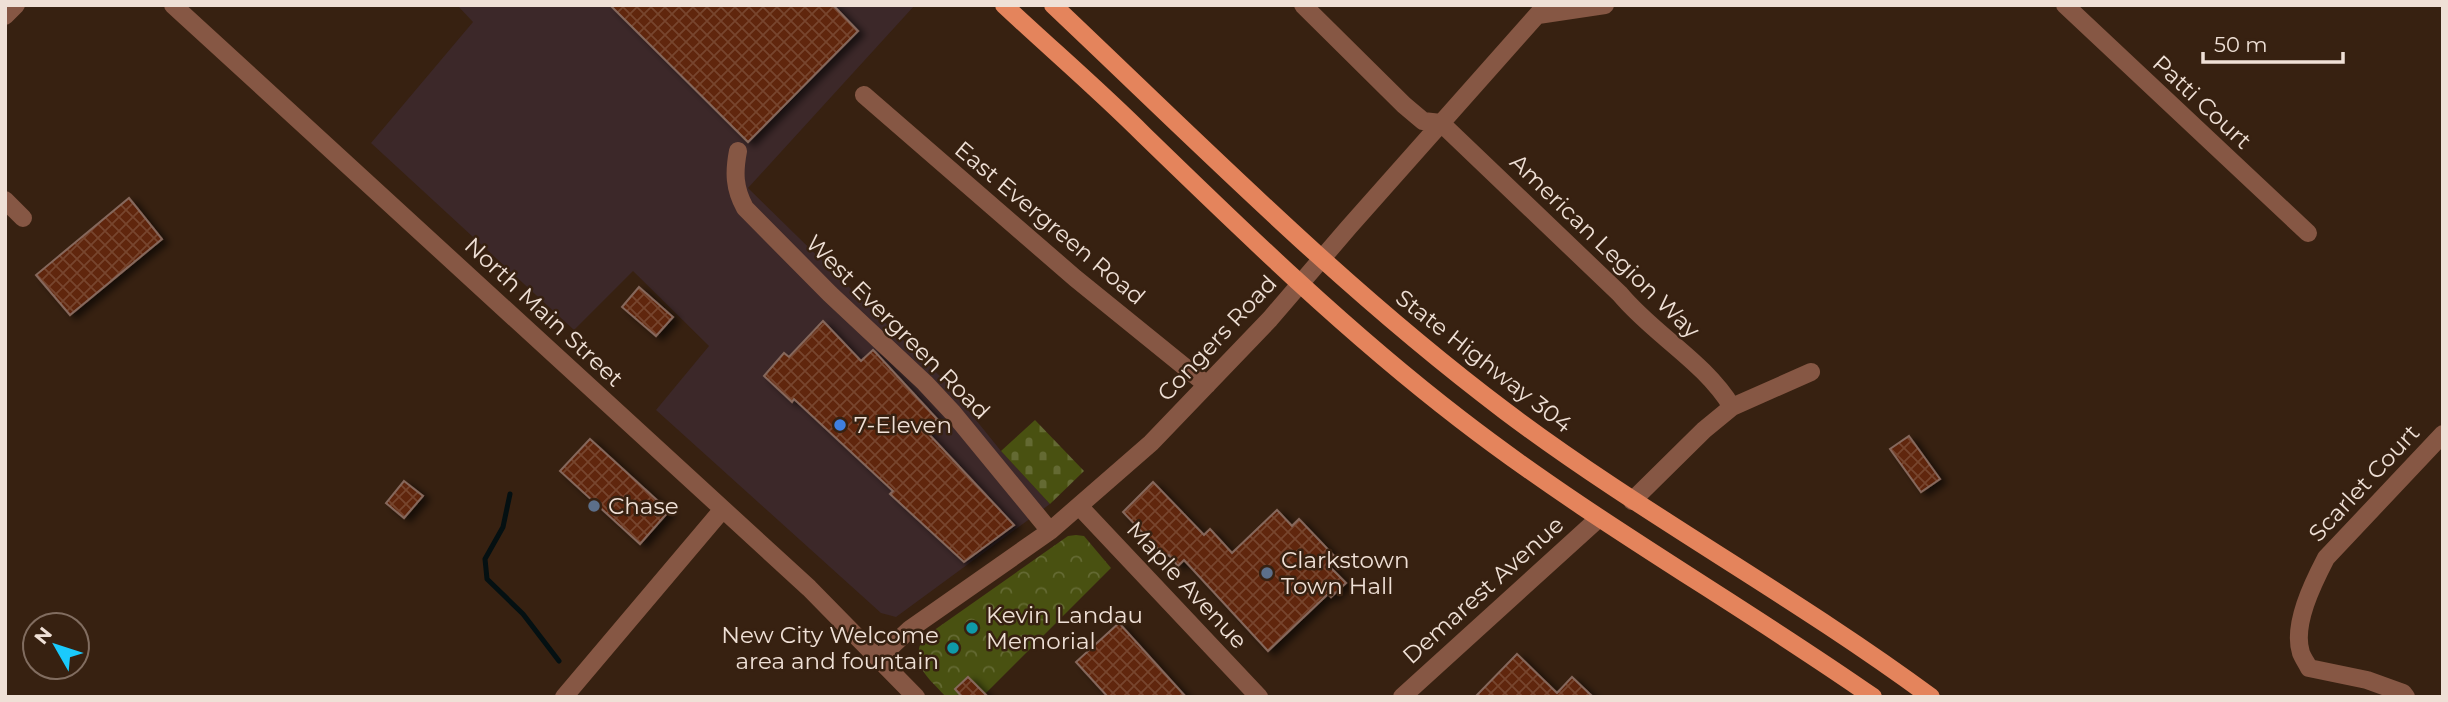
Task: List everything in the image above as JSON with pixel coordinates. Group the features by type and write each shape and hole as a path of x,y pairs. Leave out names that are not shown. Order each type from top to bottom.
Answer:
{"main road":[{"path":"1004,5 1142,132 1300,284 1357,336 1450,412 1598,519 1874,697"},
{"name":"State Highway 304","path":"1053,5 1322,258 1462,378 1563,454 1632,501 1848,639 1931,697"}],"street":[{"path":"5,16 16,5"},
{"name":"North Main Street","path":"173,5 808,588 916,697"},
{"path":"1303,5 1404,105 1423,121 1441,123"},
{"path":"1542,10 1605,5"},
{"name":"Patti Court","path":"2065,5 2308,233"},
{"name":"Congers Road","path":"879,657 910,629 1050,531 1151,443 1300,284 1542,10"},
{"name":"East Evergreen Road","path":"864,95 1075,278 1207,385"},
{"name":"American Legion Way","path":"1441,123 1620,294 1634,311 1712,379 1732,407"},
{"name":"West Evergreen Road","path":"738,151 735,181 745,208 830,294 925,383 1050,531"},
{"path":"5,200 23,218"},
{"path":"1632,501 1704,430 1732,407 1811,372"},
{"name":"Scarlet Court","path":"2406,697 2403,693 2367,680 2309,668 2301,653 2300,627 2314,581 2326,558 2443,434"},
{"name":"Maple Avenue","path":"1079,506 1259,697"},
{"path":"564,697 723,509"},
{"name":"Demarest Avenue","path":"1402,697 1598,519"}],"shaded area":[{"path":"457,5 915,5 748,188 943,379 1001,451 1050,504 896,617 881,613 656,410 709,346 633,271 574,330 371,143 473,22"}],"green space":[{"path":"1035,420 1084,471 1050,504 1001,451"},
{"path":"1068,536 1084,536 1111,568 982,697 946,697 920,664 918,656 923,638"}],"building":[{"path":"610,5 833,5 858,31 748,142"},
{"path":"129,198 162,239 70,315 36,275"},
{"path":"639,287 673,317 656,336 622,307"},
{"path":"823,321 861,361 873,350 876,353 937,419 925,430 1014,525 964,562 890,494 893,491 794,399 792,402 764,376 784,353 789,357"},
{"path":"1909,436 1940,479 1921,492 1890,449"},
{"path":"590,439 669,511 640,544 560,471"},
{"path":"404,481 423,496 404,518 386,503"},
{"name":"Clarkstown Town Hall","path":"1153,482 1204,535 1210,529 1232,553 1277,510 1292,526 1299,519 1337,559 1329,566 1346,583 1331,597 1328,594 1268,651 1184,560 1178,566 1169,555 1166,557 1123,512"},
{"path":"1119,623 1186,697 1108,697 1076,662"},
{"path":"1517,654 1557,693 1572,677 1593,697 1475,697"},
{"path":"968,677 988,697 962,697 955,689"}],"waterway":[{"path":"510,494 503,527 485,559 487,579 523,614 559,661"}],"place":[{"name":"7-Eleven","path":"840,425"},
{"name":"Chase","path":"594,506"},
{"name":"Clarkstown Town Hall","path":"1267,573"},
{"name":"Kevin Landau Memorial","path":"972,628"},
{"name":"New City Welcome area and fountain","path":"953,648"}]}
